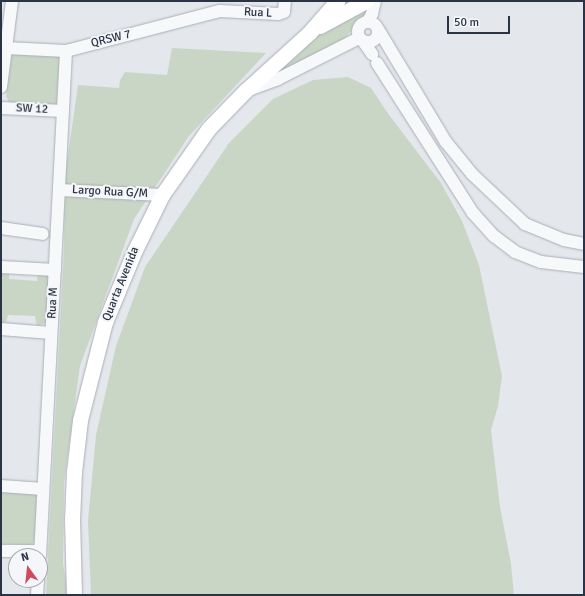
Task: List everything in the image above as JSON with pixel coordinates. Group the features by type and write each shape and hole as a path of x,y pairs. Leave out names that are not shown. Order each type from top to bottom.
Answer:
{"main road":[{"name":"Quarta Avenida","path":"74,595 72,521 74,472 80,420 105,322 135,250 162,195 209,128 245,91 309,33 338,1"},
{"name":"Quarta Avenida","path":"309,33 366,1"}],"street":[{"path":"1,87 4,47 12,1"},
{"name":"Rua L","path":"221,6 278,14 284,12 285,1"},
{"path":"368,21 372,14 375,1"},
{"name":"QRSW 7","path":"4,47 66,51 221,6"},
{"path":"584,244 564,240 525,224 504,206 472,174 446,142 374,24 368,21 363,22 359,26 357,34 473,213 494,236 515,252 541,262 584,267"},
{"path":"245,91 278,79 362,40 374,40 378,33 378,29"},
{"name":"Rua M","path":"40,548 66,51"},
{"path":"388,80 402,71"},
{"name":"SW 12","path":"1,108 63,111"},
{"name":"Largo Rua G/M","path":"59,190 162,195"},
{"path":"1,228 43,234"},
{"path":"1,267 54,270"},
{"path":"1,329 51,333"},
{"path":"1,486 43,489"}],"green space":[{"path":"369,7 365,16 343,40 275,75 327,28"},
{"path":"172,48 266,53 189,136 134,219 80,366 64,482 63,563 68,595 46,595 46,588 48,588 48,557 64,251 65,176 78,85 119,88 120,80 125,72 167,75"},
{"path":"10,54 60,56 57,104 12,104 9,102 6,96"},
{"path":"348,77 371,88 389,115 441,183 462,221 479,265 502,376 498,406 491,430 500,507 511,564 514,595 91,595 88,521 96,435 116,346 145,267 229,143 273,99 313,80"},
{"path":"1,271 9,272 9,279 37,281 38,274 48,275 50,278 48,320 46,323 37,326 35,316 8,315 6,322 1,324"},
{"path":"1,490 36,494 38,496 36,540 31,545 1,544"}]}
